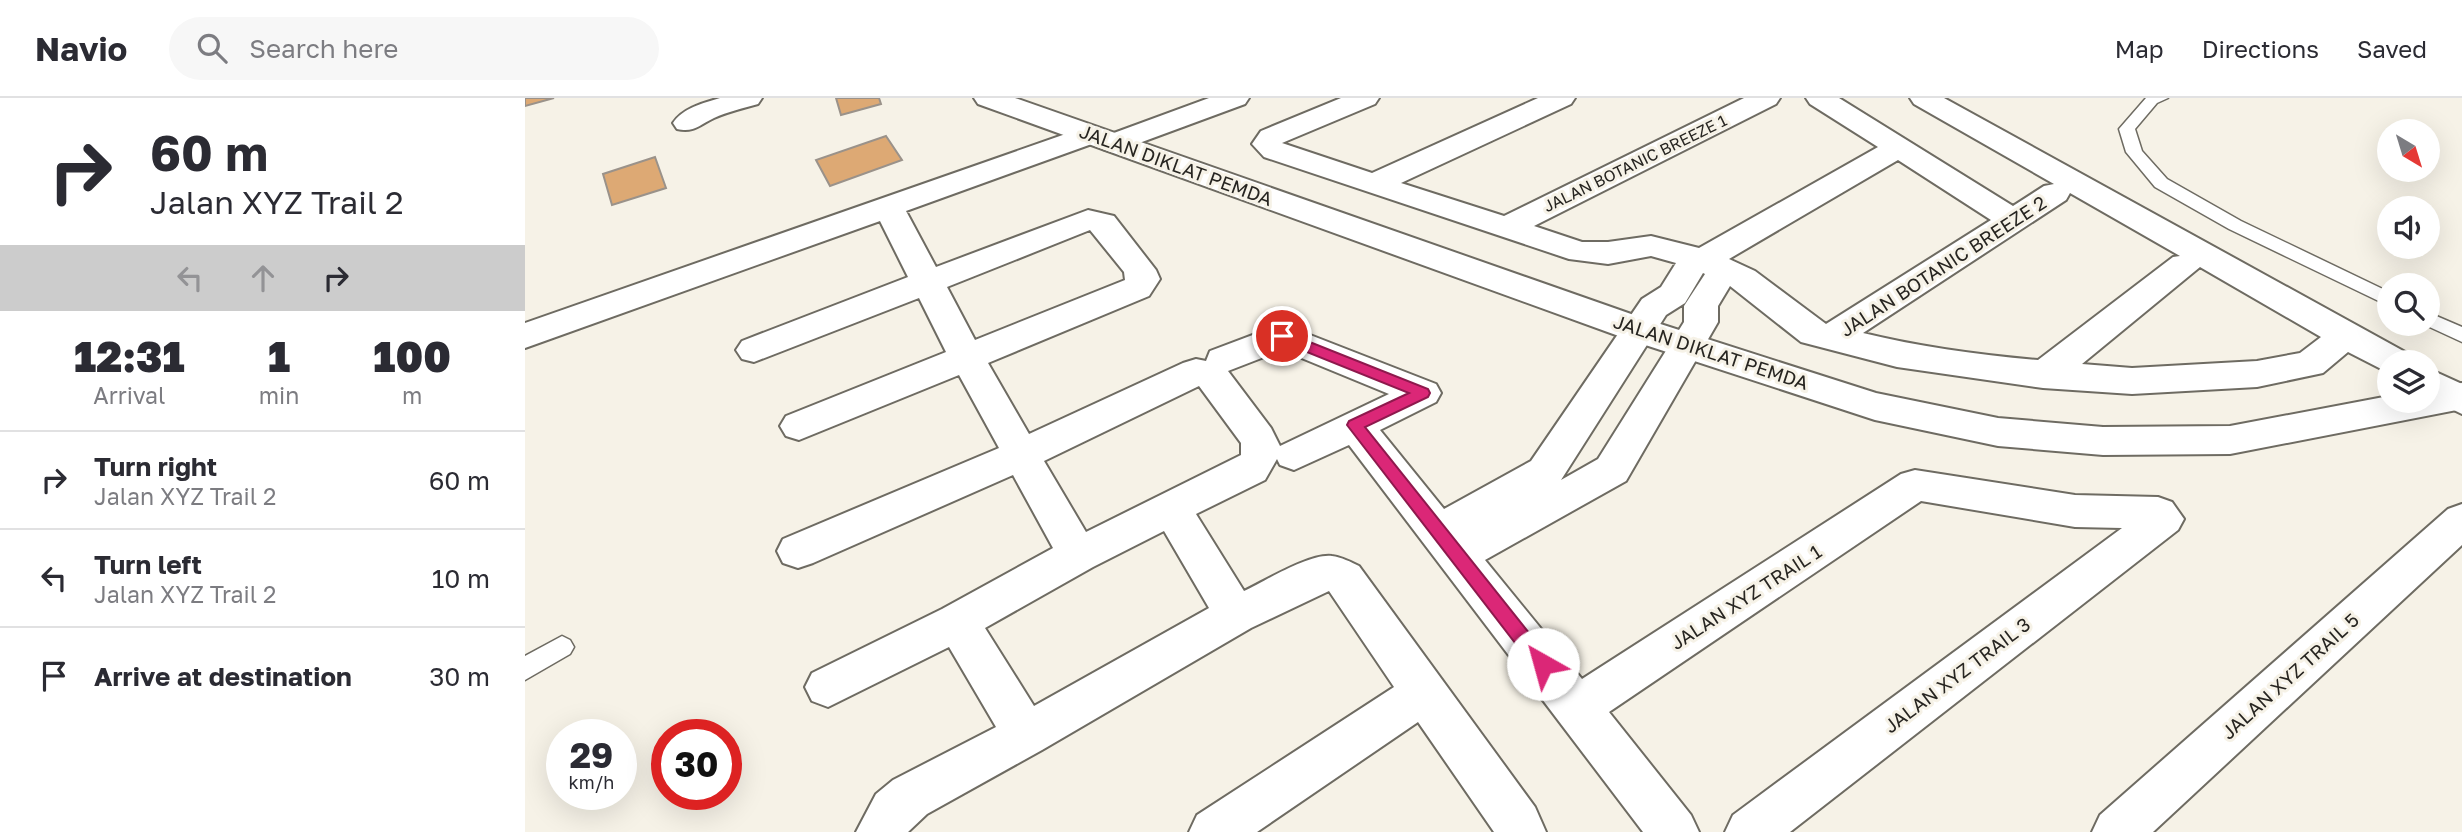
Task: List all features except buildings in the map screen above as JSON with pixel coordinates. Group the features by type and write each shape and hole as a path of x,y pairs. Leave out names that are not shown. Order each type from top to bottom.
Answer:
{"street":[{"path":"687,123 703,112 748,98"},
{"name":"JALAN DIKLAT PEMDA","path":"988,98 1639,330 1875,406 1998,432 2103,441 2230,440 2452,394"},
{"path":"525,336 1101,139 1235,98"},
{"path":"1365,98 1271,137 1267,144 1274,151 1580,252 1608,253 1651,246 1707,263 1743,279 1813,333 1830,338 1897,354 2043,375 2132,381 2257,374 2310,364 2334,345"},
{"path":"1373,184 1561,98"},
{"name":"JALAN BOTANIC BREEZE 1","path":"1505,228 1766,98"},
{"path":"1820,98 2014,220"},
{"path":"1924,98 2377,352"},
{"path":"1448,543 1545,472 1654,307 1673,295 1707,263 1899,147"},
{"name":"JALAN BOTANIC BREEZE 2","path":"1830,338 2055,193"},
{"path":"891,211 967,358 1078,555"},
{"path":"754,350 928,280 1088,220 1103,223 1140,270 1143,278 1137,288 799,426"},
{"path":"1448,543 1612,470 1701,322 1700,306 1707,263"},
{"path":"2043,375 2185,265"},
{"path":"1223,360 1282,336 1423,393 1294,455"},
{"path":"798,551 1023,454 1188,375 1205,372 1211,375 1258,438 1262,448 1260,458 1251,468 1078,555 957,622 828,687"},
{"path":"1355,425 1674,832"},
{"name":"JALAN XYZ TRAIL 1","path":"1577,708 1915,485 2075,511 2158,513 2164,519"},
{"path":"1173,509 1236,615"},
{"name":"JALAN XYZ TRAIL 3","path":"1751,832 2164,519"},
{"name":"JALAN XYZ TRAIL 5","path":"2117,832 2462,520"},
{"path":"881,832 893,811 910,797 1026,735 1236,615 1313,578 1325,573 1336,573 1344,578 1518,824 1521,832"},
{"path":"957,622 1026,735"},
{"path":"1215,832 1424,693"}],"lane":[{"path":"2153,99 2127,129 2134,152 2161,183 2235,225 2377,294"},
{"path":"2440,324 2462,335"},
{"path":"525,669 562,647"}],"route":[{"path":"1282,336 1423,393 1355,425 1543,664"}]}
